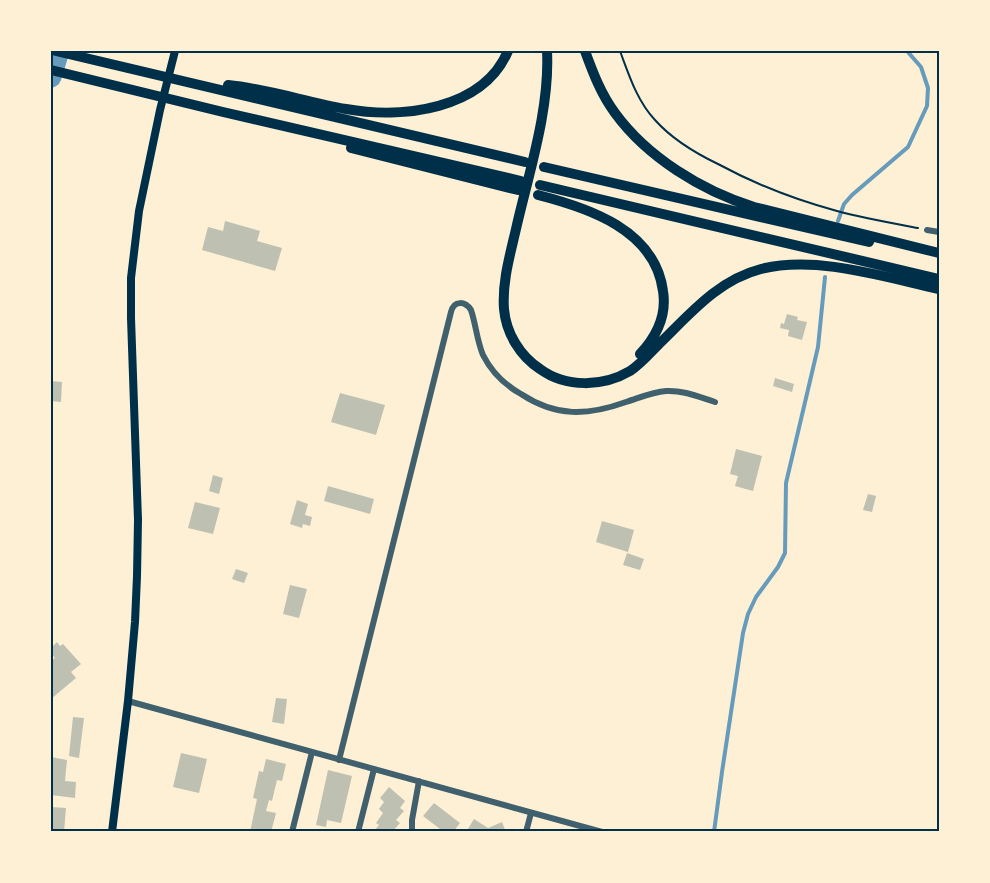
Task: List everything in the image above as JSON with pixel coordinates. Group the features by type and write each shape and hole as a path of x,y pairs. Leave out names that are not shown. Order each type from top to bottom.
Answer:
{"highway":[{"path":"56,51 525,162"},
{"path":"194,83 246,87 356,111 416,111 449,103 473,92 495,74 508,51"},
{"path":"547,51 545,100 538,150 526,219 513,268 509,298 513,322 522,343 544,365 572,376 602,376 615,372 644,350 654,337 662,319 664,304 661,279 653,261 636,239 610,220 539,190 823,251 939,279"},
{"path":"552,51 551,105 522,201 505,282 504,302 505,317 514,342 527,359 543,372 565,381 580,383 598,382 630,371 718,289 734,279 767,267 785,265 837,267 939,289"},
{"path":"585,51 597,82 614,112 631,132 660,158 705,186 737,201 939,259"},
{"path":"51,70 262,120 318,140 519,185"},
{"path":"544,167 825,228"},
{"path":"844,233 939,253"}],"main road":[{"path":"112,832 128,701 137,596 136,439 130,278 139,211 175,51"}],"street":[{"path":"927,230 939,232"},
{"path":"339,760 451,312 457,303 467,305 471,310 483,353 498,375 515,391 545,407 560,411 588,412 616,406 650,394 670,391 715,402"},
{"path":"128,701 602,832"},
{"path":"292,832 312,752"},
{"path":"358,832 374,769"},
{"path":"412,832 419,781"},
{"path":"526,832 531,813"}],"path":[{"path":"620,51 635,91 644,106 655,120 697,154 742,177 835,211 927,230"}],"building":[{"path":"225,221 260,231 257,241 282,248 275,271 202,250 208,227 223,231"},
{"path":"787,314 798,317 797,320 807,322 802,340 788,336 789,330 780,328"},
{"path":"775,378 794,384 792,392 773,386"},
{"path":"51,381 62,382 61,402 51,401"},
{"path":"340,393 385,405 376,435 331,422"},
{"path":"736,449 762,456 753,491 735,486 738,476 730,474"},
{"path":"213,475 223,478 219,494 209,491"},
{"path":"328,486 374,499 370,514 324,501"},
{"path":"868,494 876,496 872,512 863,510"},
{"path":"297,500 308,504 305,515 312,517 310,526 303,524 302,528 290,524"},
{"path":"195,502 220,508 213,534 188,528"},
{"path":"602,521 634,530 628,552 596,542"},
{"path":"627,553 644,559 640,570 623,565"},
{"path":"236,569 248,573 244,583 232,579"},
{"path":"290,585 307,589 299,618 283,614"},
{"path":"57,642 60,646 63,644 81,664 71,672 76,678 51,699 51,661 55,658 51,653 51,648"},
{"path":"276,698 287,699 284,724 272,722"},
{"path":"73,717 84,718 79,758 69,756"},
{"path":"181,753 207,759 199,793 173,787"},
{"path":"51,757 67,760 65,781 76,782 75,798 51,795"},
{"path":"266,759 286,764 282,781 277,780 272,801 269,800 266,811 276,813 271,832 250,832 257,799 253,798 259,771 263,772"},
{"path":"328,770 352,776 341,823 327,820 326,827 316,825"},
{"path":"389,787 405,801 400,808 404,811 396,820 400,823 392,832 373,832 379,825 376,823 383,813 379,809 384,802 380,798"},
{"path":"434,803 460,823 453,832 444,832 423,816"},
{"path":"51,807 66,808 64,832 51,832"},
{"path":"474,819 488,828 502,822 506,832 466,832"}],"waterway":[{"path":"51,77 59,51"},
{"path":"838,221 844,204 852,195 908,147 927,106 928,88 921,67 907,51"},
{"path":"714,832 743,633 756,597 778,567 785,553 786,483 818,347 825,277"}]}
